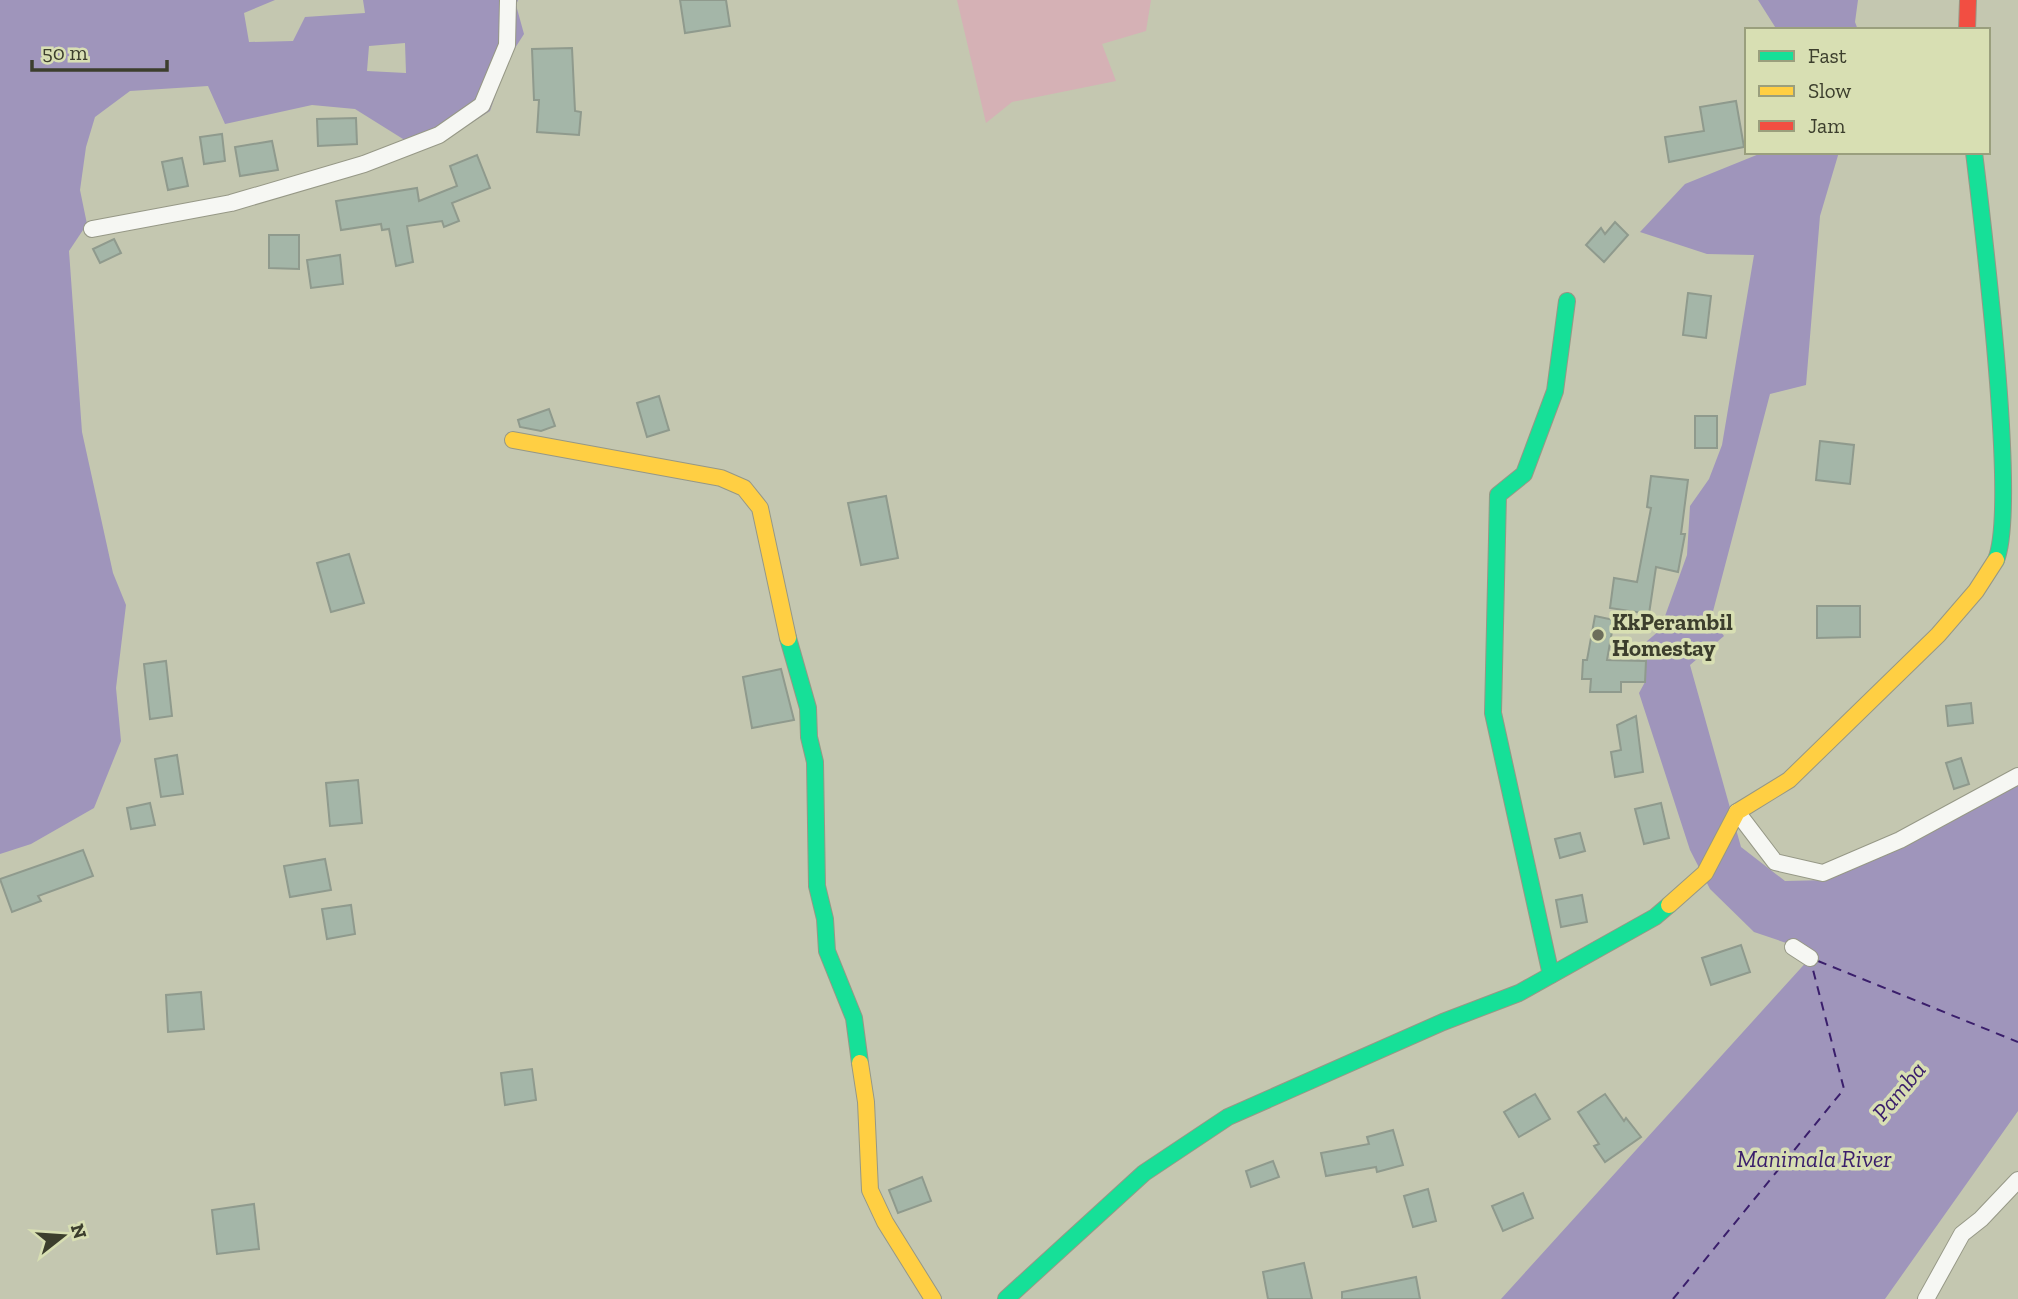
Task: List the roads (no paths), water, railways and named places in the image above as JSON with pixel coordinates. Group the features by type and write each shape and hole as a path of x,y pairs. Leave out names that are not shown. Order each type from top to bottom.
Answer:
{"street":[{"path":"92,229 231,203 364,164 439,135 482,105 507,45 508,0"},
{"path":"1967,28 1968,0"},
{"path":"1006,1299 1144,1173 1228,1117 1443,1022 1519,993 1655,917 1705,873 1737,813 1789,780 1903,671 1976,591 2002,550 2007,500 2007,417 1974,154"},
{"path":"1551,975 1493,713 1498,495 1524,474 1555,391 1567,301"},
{"path":"513,440 721,478 744,488 760,508 790,650 808,708 809,737 815,762 817,886 825,919 827,951 854,1018 866,1102 870,1190 885,1222 933,1299"},
{"path":"1737,813 1775,862 1823,873 1900,840 2018,776"},
{"path":"1793,947 1810,958"},
{"path":"1926,1299 1962,1234 1981,1219 2018,1180"}],"water":[{"path":"0,0 275,0 244,13 249,42 293,41 305,17 365,13 363,0 518,0 516,5 524,34 508,59 490,111 459,131 411,144 355,109 312,105 225,124 208,86 130,91 95,117 86,147 80,190 87,224 69,251 82,432 113,573 126,605 116,688 121,741 94,808 31,844 0,854","holes":["405,43 406,73 367,71 369,46"]},
{"path":"1758,0 1858,0 1855,22 1857,28 1776,28"},
{"name":"Manimala River","path":"1759,154 1838,154 1820,216 1806,385 1770,394 1711,619 1724,636 1690,665 1741,847 1785,881 1828,880 2018,780 2018,1111 1885,1299 1501,1299 1810,958 1810,951 1754,932 1710,889 1690,850 1639,693 1645,682 1646,642 1660,630 1687,555 1690,506 1709,479 1722,445 1754,255 1707,254 1640,232 1685,184"}],"place":[{"name":"KkPerambil Homestay","path":"1598,635"}],"water label":[{"name":"Pamba","path":"1899,1091"}]}
